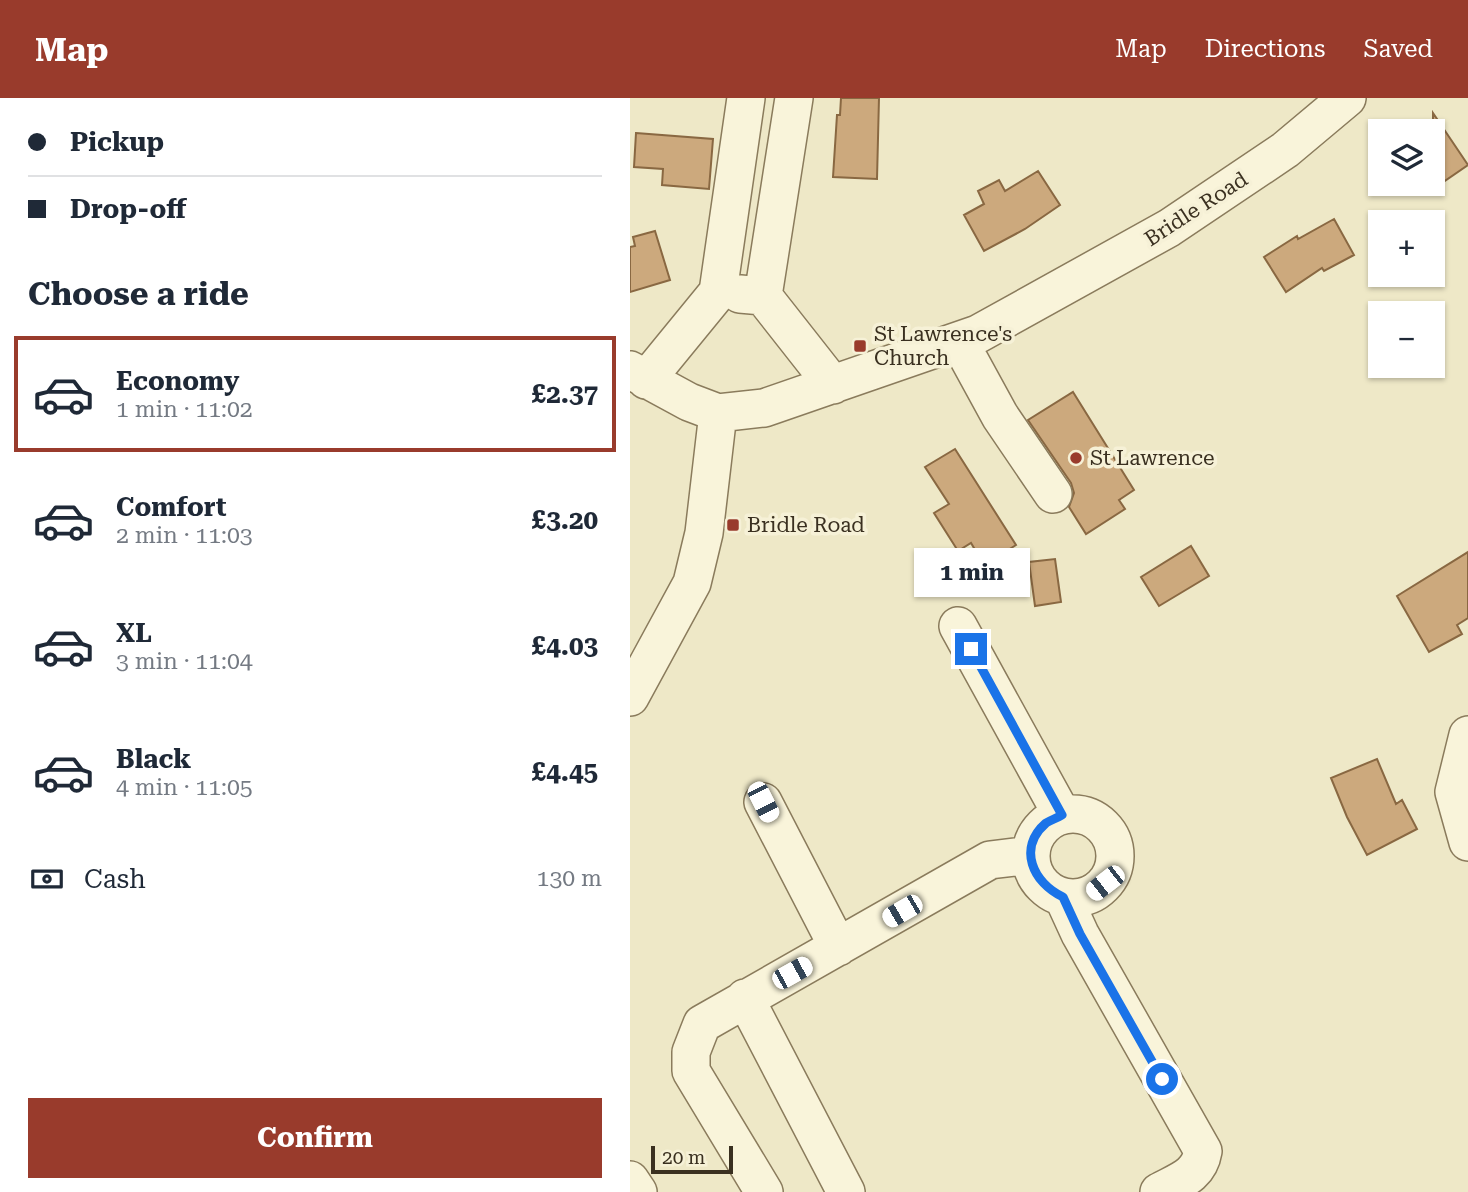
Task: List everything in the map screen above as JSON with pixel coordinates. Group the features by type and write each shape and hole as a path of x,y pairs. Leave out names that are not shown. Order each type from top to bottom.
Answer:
{"street":[{"path":"630,697 692,583 700,553 718,414 638,375 718,292 746,98"},
{"path":"763,296 794,98"},
{"name":"Bridle Road","path":"718,414 764,408 958,341 1000,322 1169,228 1285,150 1347,98"},
{"path":"718,292 763,296 833,385"},
{"path":"958,341 1000,416 1054,494"},
{"path":"958,626 1062,815"},
{"path":"1468,735 1454,792 1468,842"},
{"path":"763,802 838,947"},
{"path":"1077,814 1092,818 1104,827 1112,840 1115,855 1113,870 1105,883 1093,892 1079,897 1063,897 1050,891 1033,869 1031,855 1035,838 1046,824 1062,815 1077,814"},
{"path":"764,1192 691,1071 691,1052 702,1024 989,860 1031,855"},
{"path":"1063,897 1080,934 1203,1151 1201,1164 1192,1173 1158,1192"},
{"path":"745,998 846,1192"},
{"path":"630,1180 638,1192"}],"building":[{"path":"841,98 879,98 877,179 833,177 837,115 840,115"},
{"path":"1445,131 1468,165 1445,181"},
{"path":"636,133 713,139 709,189 662,185 663,169 634,167"},
{"path":"1038,171 1060,205 1025,229 984,251 964,215 984,204 978,191 999,180 1005,191"},
{"path":"1334,219 1354,255 1324,271 1322,268 1286,292 1264,257 1297,236 1298,239"},
{"path":"655,231 670,280 630,292 630,247 635,246 633,237"},
{"name":"St Lawrence","path":"1073,392 1134,490 1119,500 1125,509 1086,534 1069,507 1074,493 1071,483 1028,420"},
{"path":"955,449 1016,545 984,565 971,543 958,551 934,513 949,504 925,467"},
{"path":"1191,546 1209,576 1159,606 1141,577"},
{"path":"1468,552 1468,618 1457,625 1462,634 1429,652 1397,596"},
{"path":"1055,559 1061,602 1035,606 1029,562"},
{"path":"1377,759 1396,804 1402,800 1417,829 1367,855 1331,778"}],"place":[{"name":"St Lawrence's Church","path":"860,346"},
{"name":"St Lawrence","path":"1076,458"},
{"name":"Bridle Road","path":"733,525"}],"route":[{"path":"971,649 1062,815 1046,824 1035,838 1031,855 1033,869 1050,891 1063,897 1080,934 1162,1079"}]}
